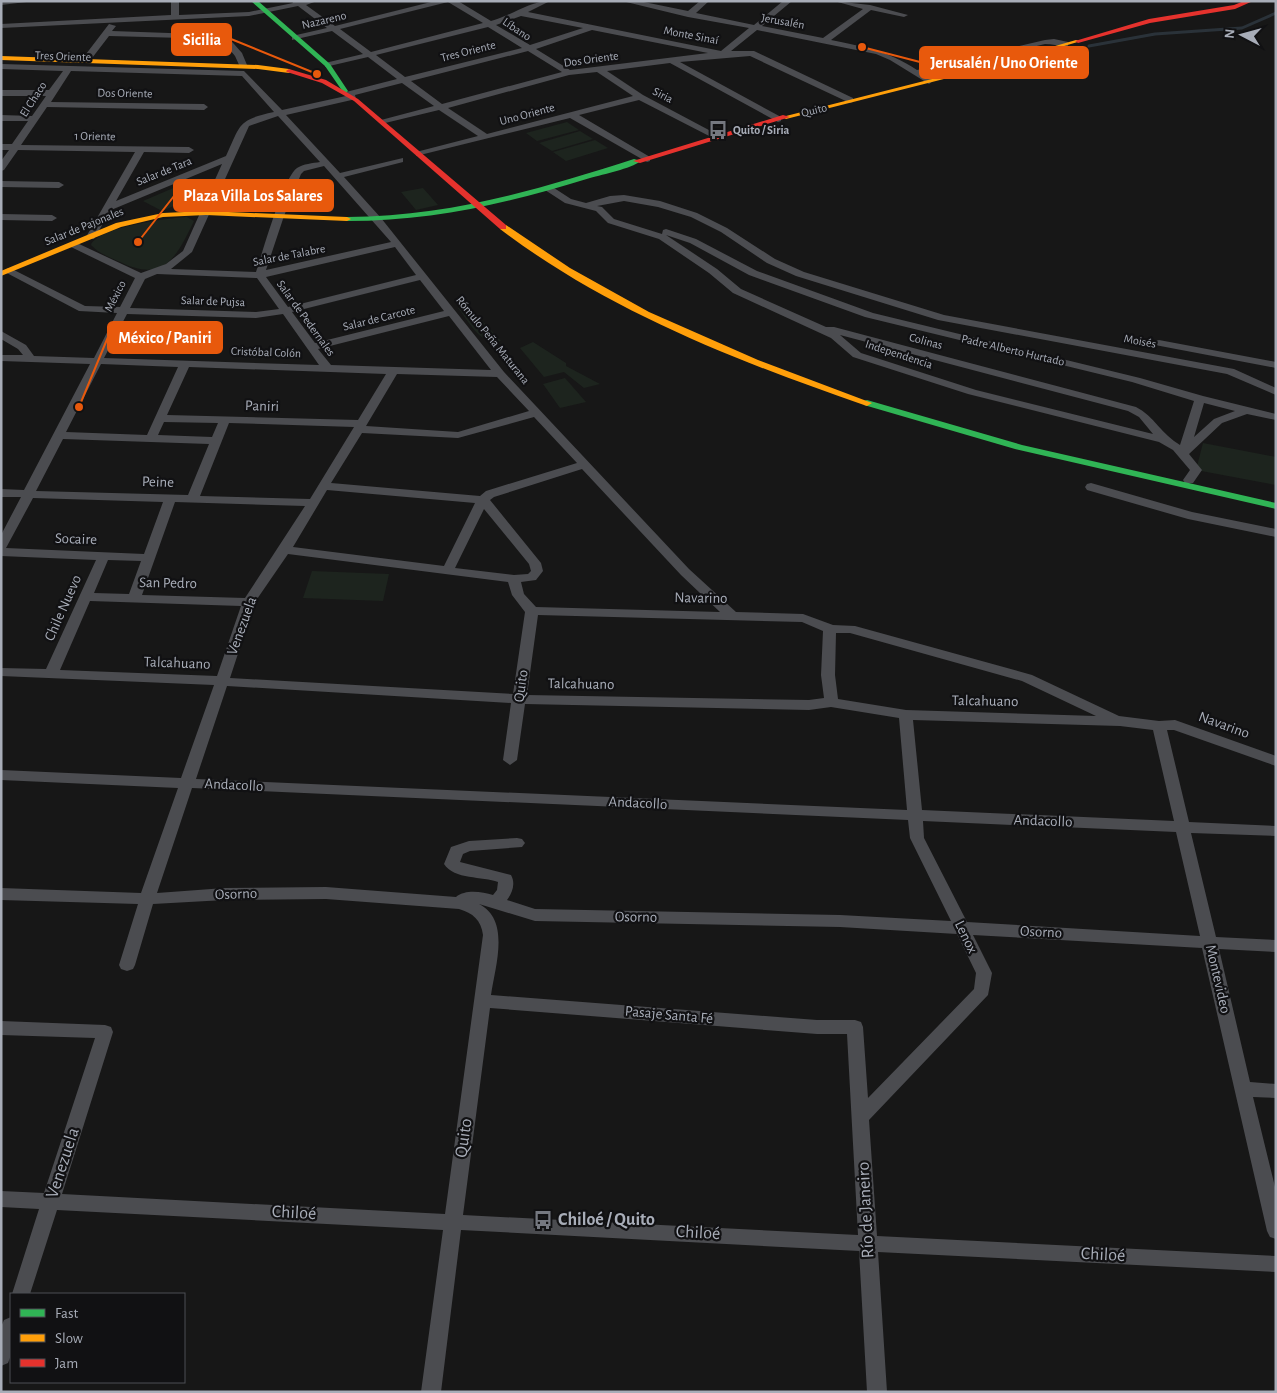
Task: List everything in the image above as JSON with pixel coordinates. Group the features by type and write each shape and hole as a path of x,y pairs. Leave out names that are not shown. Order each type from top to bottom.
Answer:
{"main road":[{"path":"254,1 328,65 349,94"},
{"name":"Quito","path":"478,206 548,188 778,119 929,81 1148,21 1241,5 1250,1"},
{"path":"1,58 86,60 307,74 349,94 520,240 563,268 679,330 806,382 904,415 1047,456 1276,506"},
{"name":"Salar de Pajonales","path":"5,273 119,225 172,214 206,213 378,220 420,216 478,206"},
{"path":"956,429 1276,498"}],"street":[{"path":"1,3 31,1"},
{"path":"175,17 176,1"},
{"path":"1,26 265,11 313,1"},
{"name":"Nazareno","path":"295,38 445,1"},
{"name":"Líbano","path":"452,1 527,49 569,73"},
{"path":"328,65 370,56 490,24 546,1"},
{"name":"Jerusalén","path":"626,1 885,55 917,72 929,81"},
{"path":"688,15 705,1"},
{"path":"723,54 788,1"},
{"path":"838,1 904,15"},
{"path":"298,3 404,81 486,137"},
{"path":"825,41 870,7"},
{"name":"Monte Sinaí","path":"519,13 723,54 751,53 850,100"},
{"path":"86,60 117,20"},
{"name":"Tres Oriente","path":"349,94 527,49 592,28"},
{"name":"Rómulo Peña Maturana","path":"106,33 223,37 239,55 244,70 378,220 500,374 686,572 731,615"},
{"name":"Quito","path":"917,72 1045,42 1054,41 1065,44"},
{"name":"Dos Oriente","path":"384,122 569,73 723,54"},
{"path":"672,61 778,119"},
{"name":"Tres Oriente","path":"1,66 244,70"},
{"name":"El Chaco","path":"1,168 69,68"},
{"name":"Siria","path":"600,70 640,97 718,138"},
{"path":"1,92 52,93"},
{"name":"México","path":"1,547 141,277 176,262 187,252 246,122 349,94"},
{"name":"Uno Oriente","path":"419,154 640,97"},
{"name":"Dos Oriente","path":"45,104 204,107"},
{"path":"572,115 647,158"},
{"path":"1,118 36,119"},
{"name":"1 Oriente","path":"1,147 189,150"},
{"path":"91,237 141,149"},
{"name":"Salar de Tara","path":"107,208 230,158"},
{"path":"338,176 400,160"},
{"name":"Salar de Pedernales","path":"326,162 298,171 279,216 260,275 327,368"},
{"path":"1,184 60,185"},
{"name":"Independencia","path":"548,188 568,201 599,208 605,217 616,222 662,237 719,275 737,291 835,336 856,354 972,392 1163,440 1182,454 1196,470 1189,480"},
{"name":"Moisés","path":"589,205 610,199 624,198 676,208 717,227 772,261 800,274 942,318 1230,371 1276,392"},
{"path":"1,217 52,218"},
{"name":"Padre Alberto Hurtado","path":"616,222 640,223 693,241 753,273 826,300 894,322 1136,380 1247,412"},
{"name":"Salar de Talabre","path":"154,272 260,275 397,244"},
{"path":"74,245 141,277"},
{"name":"Salar de Pujsa","path":"5,273 79,308 256,315 285,311 423,276"},
{"name":"Salar de Carcote","path":"312,347 452,312"},
{"name":"Colinas","path":"815,326 1132,409 1143,415 1163,440"},
{"path":"1,334 27,350 29,358"},
{"path":"1159,343 1276,365"},
{"name":"Cristóbal Colón","path":"1,358 500,374"},
{"path":"151,438 185,364"},
{"name":"Venezuela","path":"127,965 147,899 249,602 285,550 394,370"},
{"path":"1261,386 1276,384"},
{"path":"1182,454 1200,400"},
{"name":"Padre Alberto Hurtado","path":"1182,454 1218,421 1242,411 1276,417"},
{"name":"Paniri","path":"161,418 360,426 458,435 536,413"},
{"path":"192,499 225,420"},
{"path":"59,435 216,440"},
{"path":"448,570 483,500 490,494 584,465"},
{"path":"285,550 514,579 532,577 536,574 536,568 483,500 324,486"},
{"path":"1091,487 1131,497 1163,509 1216,522 1255,526 1276,533"},
{"name":"Peine","path":"1,492 313,503"},
{"path":"134,599 170,498"},
{"name":"Socaire","path":"1,552 149,558"},
{"name":"Chile Nuevo","path":"51,674 104,556"},
{"path":"514,579 518,595 532,611"},
{"name":"San Pedro","path":"85,597 249,602"},
{"name":"Quito","path":"510,760 532,611"},
{"name":"Navarino","path":"532,611 803,618 820,623 830,629 850,629 997,668 1027,678 1120,721"},
{"path":"830,629 828,675 831,702"},
{"name":"Talcahuano","path":"1,672 223,680 233,683 519,699 809,705 831,702 906,715 1120,721 1159,726"},
{"name":"Lenox","path":"861,1117 982,992 984,973 917,838 906,715"},
{"name":"Navarino","path":"1159,726 1175,725 1276,761"},
{"name":"Montevideo","path":"1159,726 1276,1231"},
{"name":"Andacollo","path":"1,775 1276,831"},
{"path":"496,903 505,890 506,879 500,876 462,870 452,864 456,851 469,846 517,843"},
{"name":"Osorno","path":"1,894 147,899 225,894 326,893 459,903 465,898 483,898 535,916 840,921 1276,946"},
{"name":"Quito","path":"431,1392 491,928 484,915 478,909 459,903"},
{"name":"Pasaje Santa Fé","path":"483,1001 817,1027 855,1027"},
{"name":"Río de Janeiro","path":"855,1027 877,1392"},
{"name":"Venezuela","path":"1,1028 105,1032 21,1293"},
{"path":"1243,1089 1276,1091"},
{"name":"Chiloé","path":"1,1199 1276,1264"},
{"path":"1,1357 10,1329"}],"shaded area":[{"path":"567,122 579,130 537,141 526,133"},
{"path":"580,131 593,139 552,151 539,143"},
{"path":"595,140 608,148 566,161 553,152"},
{"path":"185,183 206,192 162,211 143,201"},
{"path":"423,188 438,205 416,210 401,192"},
{"path":"187,217 194,221 181,246 167,264 158,268 147,270 134,267 104,254 91,245 96,239 106,233 120,228 165,219"},
{"path":"465,302 501,341 487,340 476,332 458,308 464,306 462,303"},
{"path":"533,342 566,363 566,366 600,384 584,388 564,372 544,377 520,348"},
{"path":"565,378 586,402 560,408 543,384"},
{"path":"1203,443 1276,457 1276,485 1196,470"},
{"path":"312,571 389,574 383,601 303,598"}],"waterway":[{"path":"1089,46 1155,34 1242,28 1276,13"}],"traffic: fast":[{"path":"254,1 328,65 345,91"},
{"path":"347,219 421,216 457,210 530,193 637,161"},
{"path":"867,403 968,434 1019,447 1121,472 1276,506"}],"traffic: slow":[{"path":"786,117 1005,62 1078,41"},
{"path":"1,58 258,67 289,71"},
{"path":"1,274 119,225 163,215 206,213 347,219"},
{"path":"503,227 530,246 610,295 681,331 755,362 867,403"}],"traffic: jam":[{"path":"1078,41 1149,21 1235,7 1250,1"},
{"path":"289,71 307,75 324,82 356,100 503,227"},
{"path":"637,161 786,117"}],"place":[{"name":"Jerusalén / Uno Oriente","path":"862,47"},
{"name":"Sicilia","path":"317,74"},
{"name":"Quito / Siria","path":"718,130"},
{"name":"Plaza Villa Los Salares","path":"138,242"},
{"name":"México / Paniri","path":"79,407"},
{"name":"Chiloé / Quito","path":"543,1220"}]}
